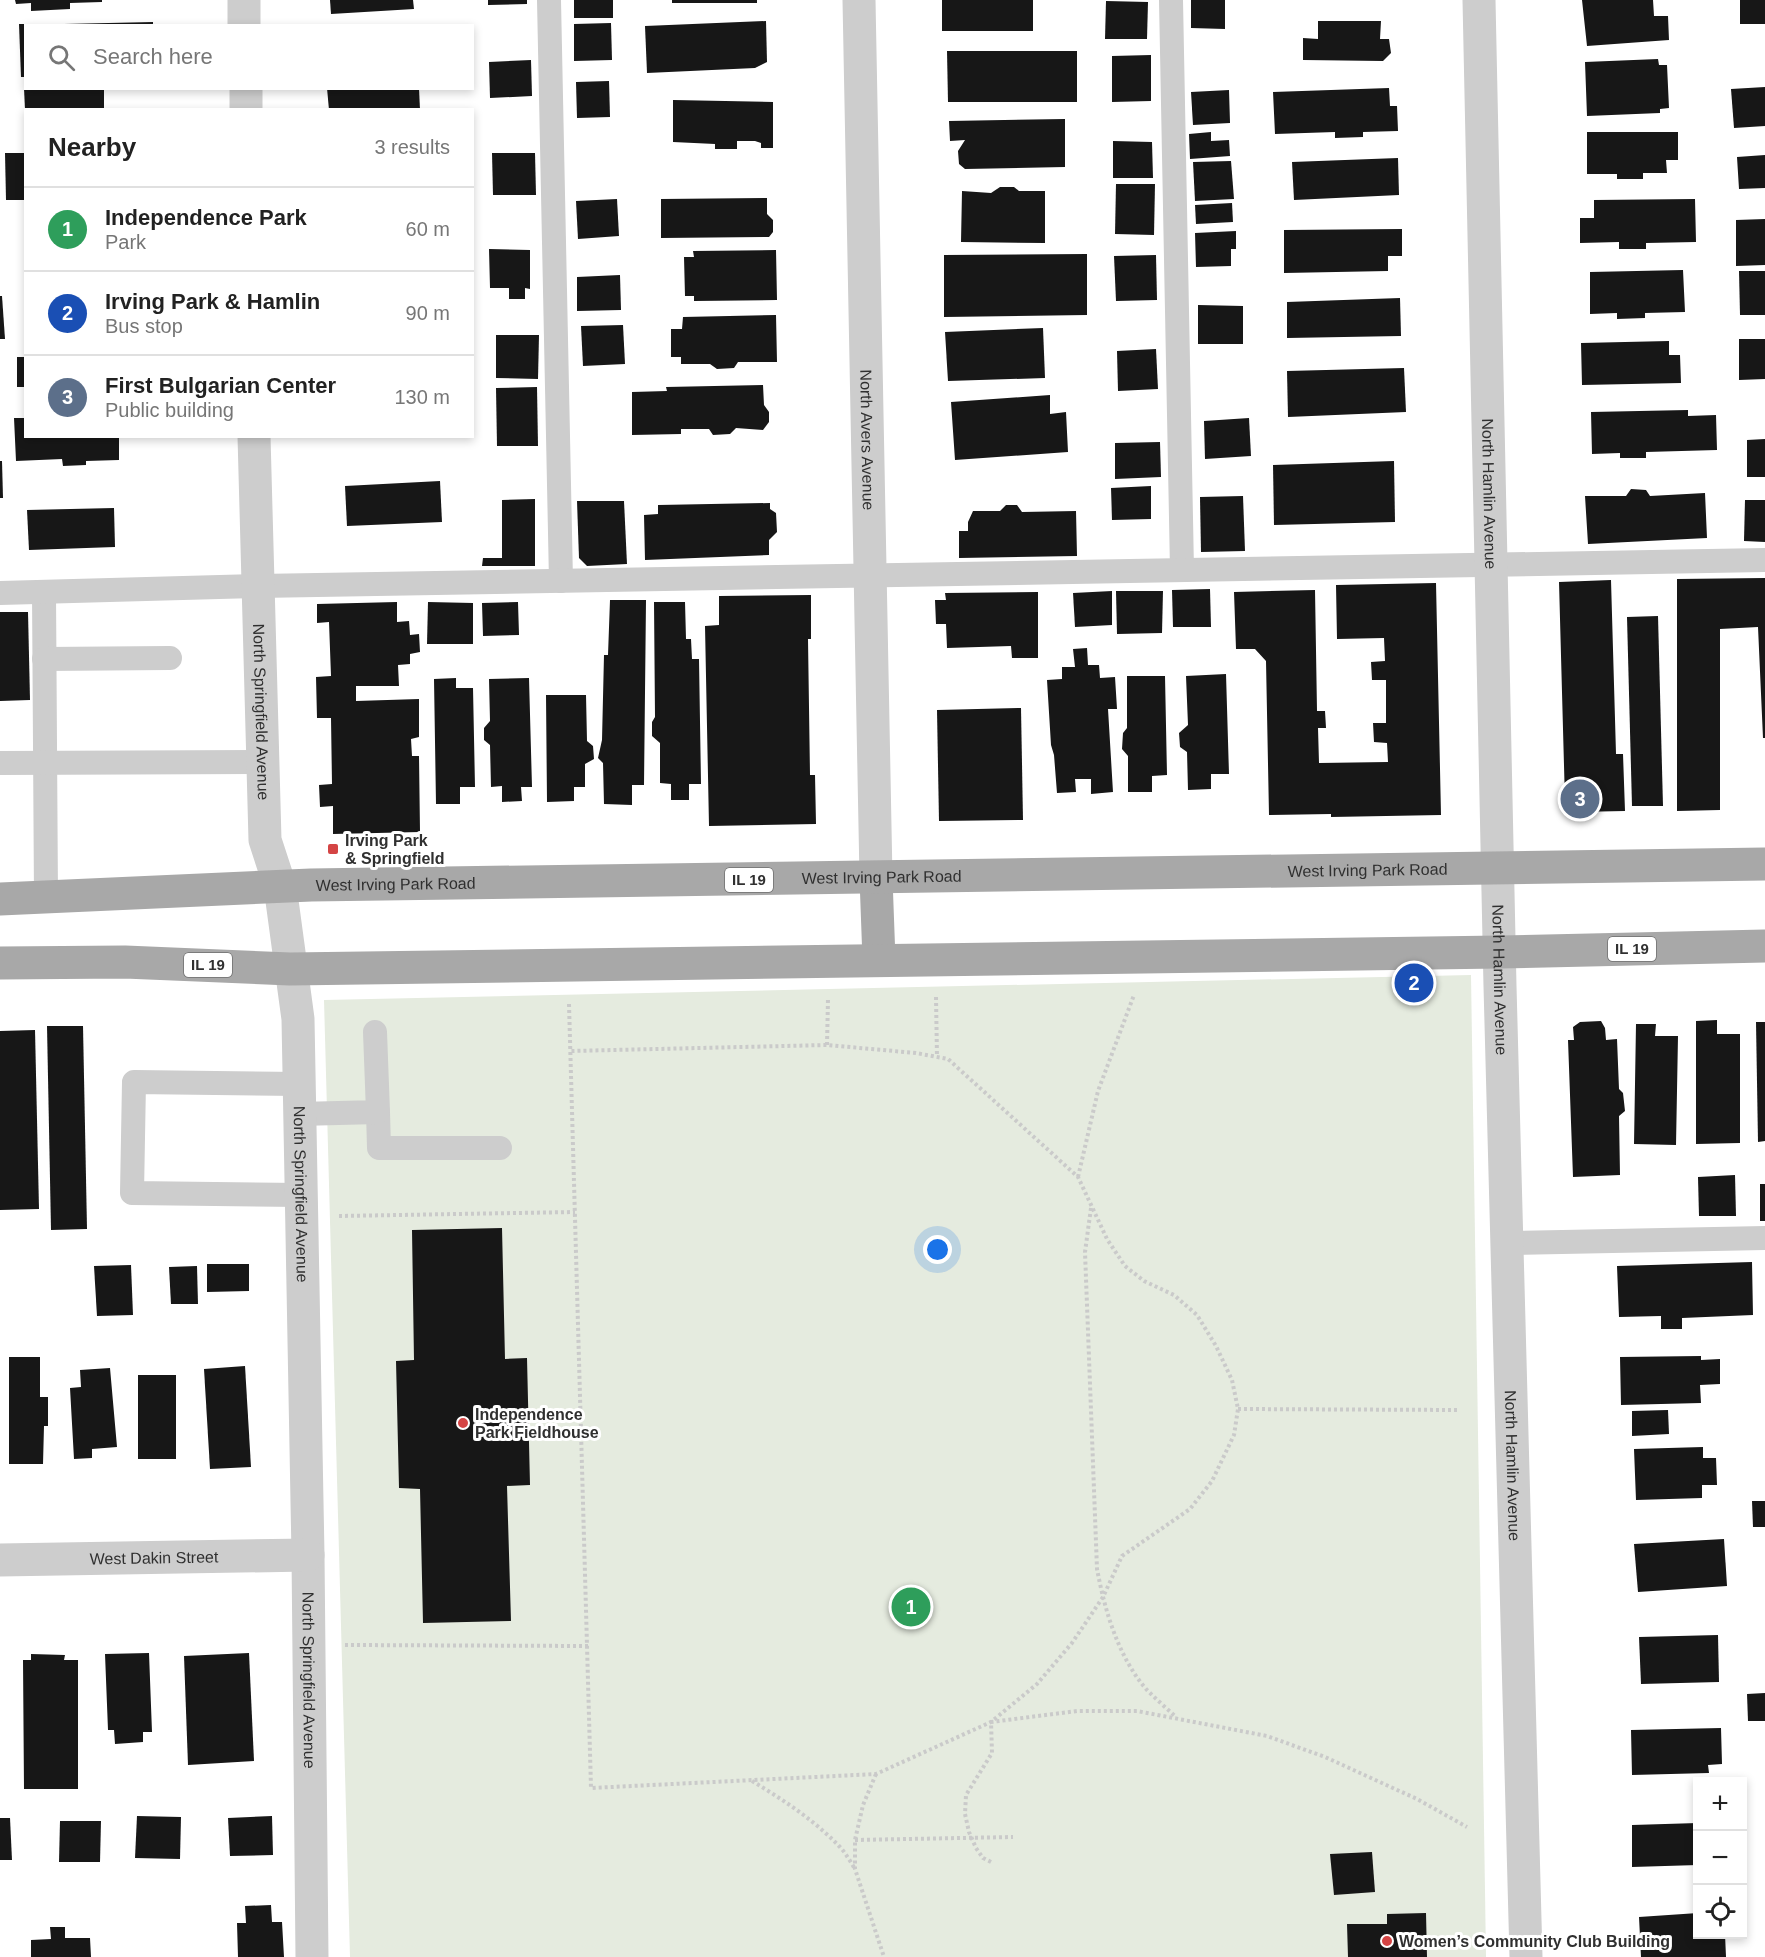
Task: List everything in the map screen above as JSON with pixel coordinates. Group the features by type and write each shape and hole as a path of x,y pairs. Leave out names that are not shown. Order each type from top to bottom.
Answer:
{"main road":[{"name":"West Irving Park Road","path":"0,899 280,886 1498,870 1765,864"},
{"path":"876,878 879,960"},
{"name":"IL 19","path":"0,963 125,962 290,969 1500,952 1765,946"}],"street":[{"path":"244,0 244,24"},
{"name":"North Avers Avenue","path":"859,0 876,878"},
{"name":"North Hamlin Avenue","path":"1479,0 1498,870 1526,1957"},
{"path":"246,90 246,108"},
{"name":"North Springfield Avenue","path":"254,438 265,840 280,886 297,1019 308,1555 312,1957"},
{"name":"West Dakin Street","path":"0,1560 308,1555"}],"lane":[{"path":"549,0 561,581"},
{"path":"1171,0 1182,570"},
{"path":"0,593 258,586 1765,560"},
{"path":"44,592 46,897"},
{"path":"44,659 170,658"},
{"path":"0,763 263,762"},
{"path":"375,1032 379,1148 500,1148"},
{"path":"301,1195 132,1193 134,1082 299,1099 378,1112"},
{"path":"1508,1243 1765,1238"}],"path":[{"path":"1078,1178 1098,1091 1135,993"},
{"path":"936,996 938,1057"},
{"path":"827,1044 828,998"},
{"path":"569,1004 591,1788 876,1774 991,1722 1037,1684 1072,1643 1102,1597 1122,1556 1190,1509 1212,1481 1234,1434 1238,1409 1232,1380 1216,1346 1197,1315 1174,1295 1144,1281 1125,1266 1107,1239 1078,1178 948,1059 916,1053 827,1044 571,1051"},
{"path":"1091,1208 1085,1252 1097,1569 1102,1597 1123,1655 1147,1690 1175,1717"},
{"path":"331,1216 575,1212"},
{"path":"1238,1409 1458,1410"},
{"path":"341,1645 588,1646"},
{"path":"991,1722 1077,1711 1137,1711 1267,1736 1325,1757 1417,1799 1467,1827"},
{"path":"991,1722 992,1753 966,1795 965,1814 971,1837 982,1858 991,1862"},
{"path":"855,1869 855,1840 862,1805 876,1774"},
{"path":"752,1780 781,1799 839,1846 855,1869 884,1957"},
{"path":"855,1840 1013,1837"}],"shaded area":[{"path":"1471,975 1486,1957 350,1957 324,1000"}],"building":[{"path":"15,0 102,0 102,2 70,3 70,9 31,11 31,3 16,4"},
{"path":"330,0 413,0 414,9 331,14"},
{"path":"488,0 527,0 527,4 488,5"},
{"path":"574,0 613,0 613,18 574,18"},
{"path":"672,0 757,0 757,3 672,3"},
{"path":"942,0 1033,0 1033,31 942,31"},
{"path":"1191,0 1225,0 1225,29 1191,28"},
{"path":"1582,0 1653,0 1654,16 1668,16 1669,40 1587,46"},
{"path":"1740,0 1765,0 1765,24 1740,24"},
{"path":"1106,1 1148,2 1147,39 1105,39"},
{"path":"766,21 767,62 755,68 647,73 645,26"},
{"path":"1318,21 1381,21 1380,39 1389,39 1391,53 1383,61 1303,60 1303,38 1318,39"},
{"path":"153,22 153,24 64,24"},
{"path":"611,23 612,60 574,61 574,24"},
{"path":"19,24 24,24 24,77 21,77"},
{"path":"947,51 1077,51 1077,102 948,102"},
{"path":"1151,55 1151,101 1112,102 1112,56"},
{"path":"1658,59 1659,65 1667,65 1669,108 1660,109 1660,113 1587,116 1585,62"},
{"path":"531,60 532,96 490,98 489,62"},
{"path":"609,81 610,117 577,118 576,82"},
{"path":"1765,87 1765,126 1734,128 1731,89"},
{"path":"1389,88 1390,106 1397,106 1398,131 1363,132 1363,137 1335,138 1335,132 1275,134 1273,92"},
{"path":"24,90 104,90 104,108 25,108"},
{"path":"327,90 419,90 420,108 329,108"},
{"path":"1229,90 1230,123 1193,125 1191,92"},
{"path":"673,100 773,102 773,148 761,148 761,143 755,141 737,141 737,149 715,149 715,144 673,142"},
{"path":"1065,119 1065,167 965,169 959,164 958,151 965,140 950,141 949,121"},
{"path":"1211,132 1211,141 1229,140 1230,156 1190,159 1189,134"},
{"path":"1587,132 1678,132 1678,160 1666,160 1667,173 1643,173 1643,179 1617,179 1617,174 1587,174"},
{"path":"1113,141 1152,142 1153,178 1113,178"},
{"path":"5,153 24,153 24,200 6,200"},
{"path":"492,153 535,153 536,195 493,195"},
{"path":"1765,155 1765,188 1739,189 1737,157"},
{"path":"1398,158 1399,195 1294,200 1292,162"},
{"path":"1231,161 1234,199 1195,201 1193,162"},
{"path":"1116,184 1155,184 1154,235 1115,234"},
{"path":"1000,187 1014,187 1019,191 1045,191 1045,243 961,242 962,191 991,193"},
{"path":"767,198 767,214 773,220 773,232 769,237 661,238 661,199"},
{"path":"617,199 619,236 578,239 576,201"},
{"path":"1695,199 1696,242 1646,243 1646,249 1619,249 1619,242 1580,243 1580,218 1594,218 1594,200"},
{"path":"1232,203 1233,222 1196,224 1195,205"},
{"path":"1765,219 1765,265 1736,266 1736,220"},
{"path":"1402,229 1402,256 1388,256 1388,271 1284,273 1284,230"},
{"path":"1236,231 1236,249 1231,249 1231,266 1196,267 1195,233"},
{"path":"489,249 530,250 530,289 525,288 525,299 509,299 509,288 490,288"},
{"path":"776,250 777,300 694,301 694,296 685,296 684,257 694,257 693,251"},
{"path":"1087,254 1087,315 944,317 944,255"},
{"path":"1156,255 1157,300 1116,301 1114,256"},
{"path":"1683,270 1685,312 1645,313 1645,318 1617,319 1617,313 1590,314 1590,272"},
{"path":"1739,271 1765,271 1765,315 1740,315"},
{"path":"620,275 621,310 577,311 577,277"},
{"path":"0,296 2,296 5,339 0,339"},
{"path":"1400,298 1401,336 1287,338 1287,302"},
{"path":"1198,305 1243,306 1243,344 1198,344"},
{"path":"776,315 777,362 738,362 734,368 717,369 710,364 681,364 681,357 671,357 671,329 682,329 683,317"},
{"path":"623,325 625,364 583,366 581,326"},
{"path":"1043,328 1045,378 948,381 945,332"},
{"path":"496,335 539,335 538,379 496,378"},
{"path":"1739,339 1765,339 1765,379 1739,380"},
{"path":"1669,341 1669,355 1680,355 1681,383 1582,385 1581,343"},
{"path":"1156,349 1158,389 1118,391 1117,351"},
{"path":"17,357 24,357 24,387 17,387"},
{"path":"1404,368 1406,412 1288,417 1287,371"},
{"path":"763,385 764,405 769,412 769,422 763,430 736,428 730,434 713,435 709,429 681,429 681,434 632,435 632,392 667,391 666,387"},
{"path":"537,387 538,446 497,446 496,388"},
{"path":"1050,395 1050,414 1066,412 1068,452 955,460 951,402"},
{"path":"1688,410 1688,416 1716,415 1717,450 1646,452 1646,458 1620,458 1620,453 1592,454 1591,412"},
{"path":"14,418 24,418 24,438 119,438 119,460 86,461 86,465 63,466 62,459 16,461"},
{"path":"1249,418 1251,456 1205,459 1204,421"},
{"path":"1765,439 1765,477 1747,477 1747,440"},
{"path":"1160,442 1161,477 1115,479 1115,443"},
{"path":"0,461 2,461 3,498 0,498"},
{"path":"1394,461 1395,522 1274,525 1273,465"},
{"path":"440,481 442,522 347,526 345,486"},
{"path":"1151,486 1151,519 1112,520 1111,488"},
{"path":"1631,489 1646,490 1650,496 1705,493 1707,538 1588,544 1585,496 1626,496"},
{"path":"1243,496 1245,551 1201,552 1200,497"},
{"path":"535,499 535,566 482,566 483,558 502,558 502,500"},
{"path":"1745,500 1765,500 1765,542 1744,541"},
{"path":"577,501 624,501 627,564 587,566 579,558"},
{"path":"770,503 770,509 776,513 777,532 769,540 769,555 645,560 644,515 658,514 658,505"},
{"path":"1006,505 1017,505 1022,512 1076,511 1077,556 959,558 959,531 968,531 968,522 973,511 1000,511"},
{"path":"114,508 115,547 29,550 27,510"},
{"path":"1765,578 1765,738 1763,738 1758,627 1720,629 1720,810 1677,811 1677,579"},
{"path":"1611,580 1616,754 1623,754 1625,811 1575,812 1565,802 1559,582"},
{"path":"1436,583 1441,815 1331,817 1331,814 1269,815 1266,661 1255,649 1236,649 1234,592 1315,590 1317,711 1325,711 1326,728 1318,728 1319,763 1388,762 1387,743 1374,742 1373,723 1386,723 1386,680 1372,680 1371,662 1385,661 1384,638 1337,639 1336,585"},
{"path":"1210,589 1211,627 1173,627 1172,590"},
{"path":"1112,591 1112,625 1075,627 1073,593"},
{"path":"1116,591 1163,591 1162,633 1117,634"},
{"path":"1038,592 1038,658 1012,658 1011,646 947,648 946,624 936,624 935,600 946,600 945,593"},
{"path":"811,595 811,639 808,639 810,775 815,775 816,824 709,826 705,626 719,625 719,596"},
{"path":"610,600 646,600 644,785 632,785 632,805 604,804 603,763 598,758 602,740 604,655 608,655"},
{"path":"397,602 397,622 409,621 410,635 419,634 420,652 410,654 410,664 398,665 399,686 356,686 356,701 419,699 419,737 411,739 412,756 419,756 420,832 333,834 333,806 320,807 319,785 332,784 331,718 317,718 316,677 331,676 329,622 317,623 317,604"},
{"path":"428,602 473,603 473,644 427,644"},
{"path":"518,602 519,635 483,636 482,603"},
{"path":"654,602 685,602 686,639 691,639 692,659 699,659 701,784 689,784 689,800 671,800 671,784 660,783 660,743 652,736 652,722 655,717"},
{"path":"0,612 28,612 30,700 0,701"},
{"path":"1658,616 1663,806 1632,806 1627,617"},
{"path":"1087,648 1088,665 1099,665 1100,678 1115,677 1117,709 1108,709 1113,792 1091,794 1091,779 1075,779 1076,792 1057,793 1047,680 1062,679 1062,667 1075,667 1073,649"},
{"path":"1226,674 1229,774 1211,774 1211,789 1188,790 1187,752 1180,747 1179,733 1188,725 1186,676"},
{"path":"1127,676 1165,676 1167,775 1152,776 1152,792 1128,792 1128,756 1122,749 1123,733 1127,728"},
{"path":"456,678 456,688 473,688 475,787 460,787 460,804 436,804 434,679"},
{"path":"529,678 532,787 521,787 522,801 502,802 502,786 491,787 490,745 484,740 484,728 490,721 489,679"},
{"path":"546,695 586,695 587,741 593,746 594,759 585,764 585,787 574,787 574,801 547,802"},
{"path":"1021,708 1023,820 939,821 937,710"},
{"path":"1717,1020 1717,1034 1740,1034 1740,1143 1696,1144 1696,1021"},
{"path":"1601,1021 1605,1028 1606,1040 1617,1039 1619,1089 1623,1093 1625,1111 1619,1116 1620,1175 1573,1177 1568,1040 1574,1040 1573,1027 1580,1022"},
{"path":"1756,1022 1765,1022 1765,1141 1758,1142"},
{"path":"1636,1024 1656,1024 1655,1036 1678,1036 1676,1145 1634,1144"},
{"path":"47,1026 83,1026 87,1229 51,1230"},
{"path":"35,1030 39,1209 0,1210 0,1031"},
{"path":"1735,1175 1736,1216 1699,1216 1698,1177"},
{"path":"1760,1184 1765,1184 1765,1221 1760,1221"},
{"name":"Independence Park Fieldhouse","path":"502,1228 505,1359 527,1358 530,1485 507,1486 511,1621 423,1623 420,1489 399,1488 396,1361 414,1360 412,1230"},
{"path":"1752,1262 1753,1315 1682,1318 1682,1329 1661,1329 1661,1316 1619,1317 1617,1266"},
{"path":"207,1264 249,1264 249,1291 207,1292"},
{"path":"131,1265 133,1315 97,1316 94,1266"},
{"path":"197,1266 198,1304 171,1304 169,1267"},
{"path":"1701,1356 1701,1360 1720,1359 1720,1384 1700,1385 1701,1403 1621,1405 1620,1357"},
{"path":"9,1357 40,1357 40,1397 48,1397 48,1426 44,1426 43,1464 9,1464"},
{"path":"245,1366 251,1467 210,1469 204,1369"},
{"path":"110,1368 117,1447 92,1449 92,1458 74,1459 70,1388 81,1387 80,1370"},
{"path":"138,1375 176,1375 176,1459 138,1459"},
{"path":"1668,1410 1669,1434 1632,1436 1632,1411"},
{"path":"1703,1447 1703,1458 1716,1458 1717,1485 1702,1485 1702,1498 1636,1500 1634,1449"},
{"path":"1752,1501 1765,1501 1765,1527 1753,1527"},
{"path":"1724,1539 1727,1586 1638,1592 1634,1544"},
{"path":"1718,1635 1719,1682 1641,1684 1639,1637"},
{"path":"149,1653 152,1732 143,1732 143,1742 115,1744 114,1730 108,1730 105,1654"},
{"path":"249,1653 254,1761 188,1765 184,1656"},
{"path":"31,1654 65,1655 64,1660 78,1660 78,1789 24,1789 23,1660 31,1660"},
{"path":"1765,1693 1765,1721 1748,1721 1747,1694"},
{"path":"1721,1728 1722,1764 1708,1765 1709,1773 1632,1775 1631,1730"},
{"path":"137,1816 181,1817 180,1859 135,1858"},
{"path":"272,1816 273,1855 230,1856 228,1818"},
{"path":"0,1818 10,1818 12,1860 0,1860"},
{"path":"60,1821 101,1821 100,1862 59,1862"},
{"path":"1693,1823 1693,1865 1632,1867 1632,1825"},
{"path":"1372,1852 1375,1892 1334,1895 1330,1854"},
{"path":"271,1905 272,1922 282,1922 284,1957 238,1957 237,1923 246,1923 245,1906"},
{"name":"Women’s Community Club Building","path":"1426,1913 1427,1957 1348,1957 1347,1924 1387,1924 1387,1914"},
{"path":"1693,1913 1693,1939 1725,1939 1726,1957 1641,1957 1639,1917"},
{"path":"50,1927 65,1927 65,1938 90,1938 91,1957 31,1957 31,1940 51,1939"}],"place":[{"name":"First Bulgarian Center","path":"1580,799"},
{"name":"Irving Park & Springfield","path":"333,849"},
{"name":"Irving Park & Hamlin","path":"1414,983"},
{"name":"Independence Park Fieldhouse","path":"463,1423"},
{"name":"Independence Park","path":"911,1607"},
{"name":"Women’s Community Club Building","path":"1387,1941"}]}
